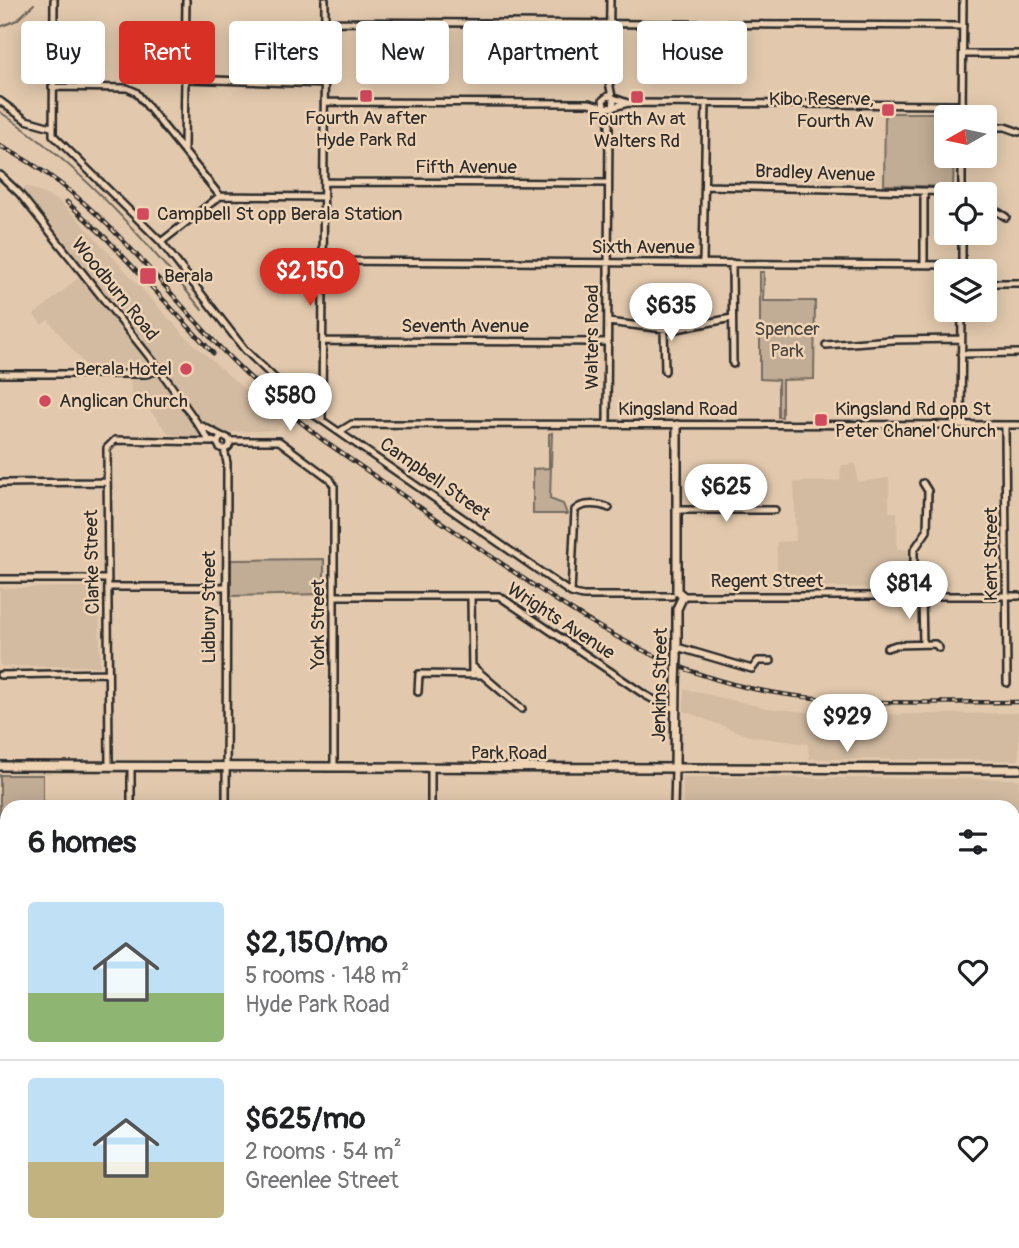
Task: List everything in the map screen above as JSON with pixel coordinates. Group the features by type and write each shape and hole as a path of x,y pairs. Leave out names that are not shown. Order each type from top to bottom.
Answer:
{"main road":[{"name":"Jenkins Street","path":"675,769 677,425"},
{"name":"Park Road","path":"0,766 1019,769"}],"street":[{"path":"0,101 26,120 51,127 54,0"},
{"path":"186,0 186,21"},
{"path":"325,0 325,21"},
{"path":"610,0 610,21"},
{"path":"325,102 589,103 604,107 628,103 962,105 963,0"},
{"path":"342,22 463,23"},
{"path":"623,24 963,26"},
{"path":"963,54 1019,54"},
{"path":"184,149 186,84"},
{"path":"322,421 325,84"},
{"path":"604,98 608,84"},
{"path":"610,84 613,98"},
{"path":"52,87 127,88 136,92 220,196"},
{"name":"Walters Road","path":"604,98 609,124"},
{"path":"589,103 613,98 628,103"},
{"name":"Walters Road","path":"607,424 609,124 614,107 613,98"},
{"path":"703,263 706,103"},
{"name":"Campbell Street","path":"51,127 55,137 161,242 245,350 322,421 571,593 583,596"},
{"path":"998,128 1019,132"},
{"name":"Woodburn Road","path":"0,175 19,193 160,370 203,429 224,449"},
{"name":"Fifth Avenue","path":"324,182 608,183"},
{"name":"Bradley Avenue","path":"705,186 934,192"},
{"path":"924,191 924,265"},
{"path":"161,242 220,196 324,197"},
{"path":"997,215 1006,217"},
{"name":"Sixth Avenue","path":"324,261 934,266"},
{"path":"732,263 733,364"},
{"path":"997,283 1019,283"},
{"path":"608,322 664,330 732,318"},
{"path":"961,426 962,322"},
{"path":"664,330 665,371"},
{"path":"826,345 961,339"},
{"name":"Seventh Avenue","path":"323,341 607,342"},
{"path":"961,354 1019,353"},
{"path":"0,374 146,374 160,370"},
{"name":"Kingsland Road","path":"339,432 352,424 1019,425"},
{"name":"Kent Street","path":"1005,425 1007,683"},
{"path":"191,440 201,436 203,429"},
{"name":"Woodburn Road","path":"203,429 230,441"},
{"path":"215,443 223,437"},
{"name":"Clarke Street","path":"109,765 107,448 112,441 191,440 215,443"},
{"path":"224,449 229,446 230,441"},
{"name":"York Street","path":"230,441 279,441 332,481 334,767"},
{"name":"Lidbury Street","path":"224,449 227,463 226,800"},
{"path":"0,484 107,482"},
{"path":"914,598 914,550 928,531 928,491 923,483"},
{"path":"571,593 575,510 580,505 601,505 609,508"},
{"path":"677,510 775,510"},
{"path":"0,579 108,579"},
{"path":"108,587 225,587"},
{"name":"Wrights Avenue","path":"334,596 503,598 645,695 667,707 676,708"},
{"path":"471,596 472,675"},
{"name":"Regent Street","path":"583,596 1019,596"},
{"path":"922,597 923,644"},
{"path":"887,648 923,644 935,644 939,648"},
{"path":"677,647 752,669 758,661 771,661"},
{"path":"471,666 522,709"},
{"path":"0,675 108,673"},
{"path":"418,692 419,674 482,675"},
{"path":"131,765 131,800"},
{"path":"431,768 431,800"},
{"path":"674,800 675,769"}],"shaded area":[{"path":"27,186 59,201 78,219 185,336 282,423 277,430 213,433 192,440 169,434 145,404 131,402 130,366 86,366 48,320 42,325 34,315 83,274 19,193"},
{"path":"856,464 857,482 889,478 889,512 897,512 897,549 910,550 910,588 777,587 777,542 796,541 794,482 840,481 841,465"},
{"path":"99,587 100,666 0,666 0,588"},
{"path":"684,689 766,708 840,715 1019,713 1019,760 809,759 808,744 749,736 684,711"},
{"path":"683,777 1019,779 1019,800 683,800"}],"green space":[{"path":"885,113 934,113 934,168 954,168 953,182 934,182 934,186 884,185"},
{"name":"Spencer Park","path":"760,272 764,272 763,301 815,301 814,379 782,380 782,417 778,417 778,380 760,379"},
{"path":"552,433 550,499 563,504 567,514 533,514 533,469 549,468 549,434"},
{"path":"324,559 324,594 231,596 231,560"},
{"path":"0,775 43,775 43,800 0,800"}],"waterway":[{"path":"0,27 17,20 34,4"},
{"path":"0,112 29,132 83,178 133,229 202,310"}],"railway":[{"path":"0,146 58,182 85,204 133,251 231,359 324,441 525,579 616,636 680,667 714,679 782,694 849,701 1019,702"},
{"path":"67,202 107,239 213,353"}],"place":[{"name":"Fourth Av after Hyde Park Rd","path":"366,96"},
{"name":"Fourth Av at Walters Rd","path":"637,97"},
{"name":"Kibo Reserve, Fourth Av","path":"888,110"},
{"name":"Campbell St opp Berala Station","path":"143,214"},
{"name":"Berala","path":"148,276"},
{"name":"Berala Hotel","path":"186,369"},
{"name":"Anglican Church","path":"45,401"},
{"name":"Kingsland Rd opp St Peter Chanel Church","path":"821,420"}]}
